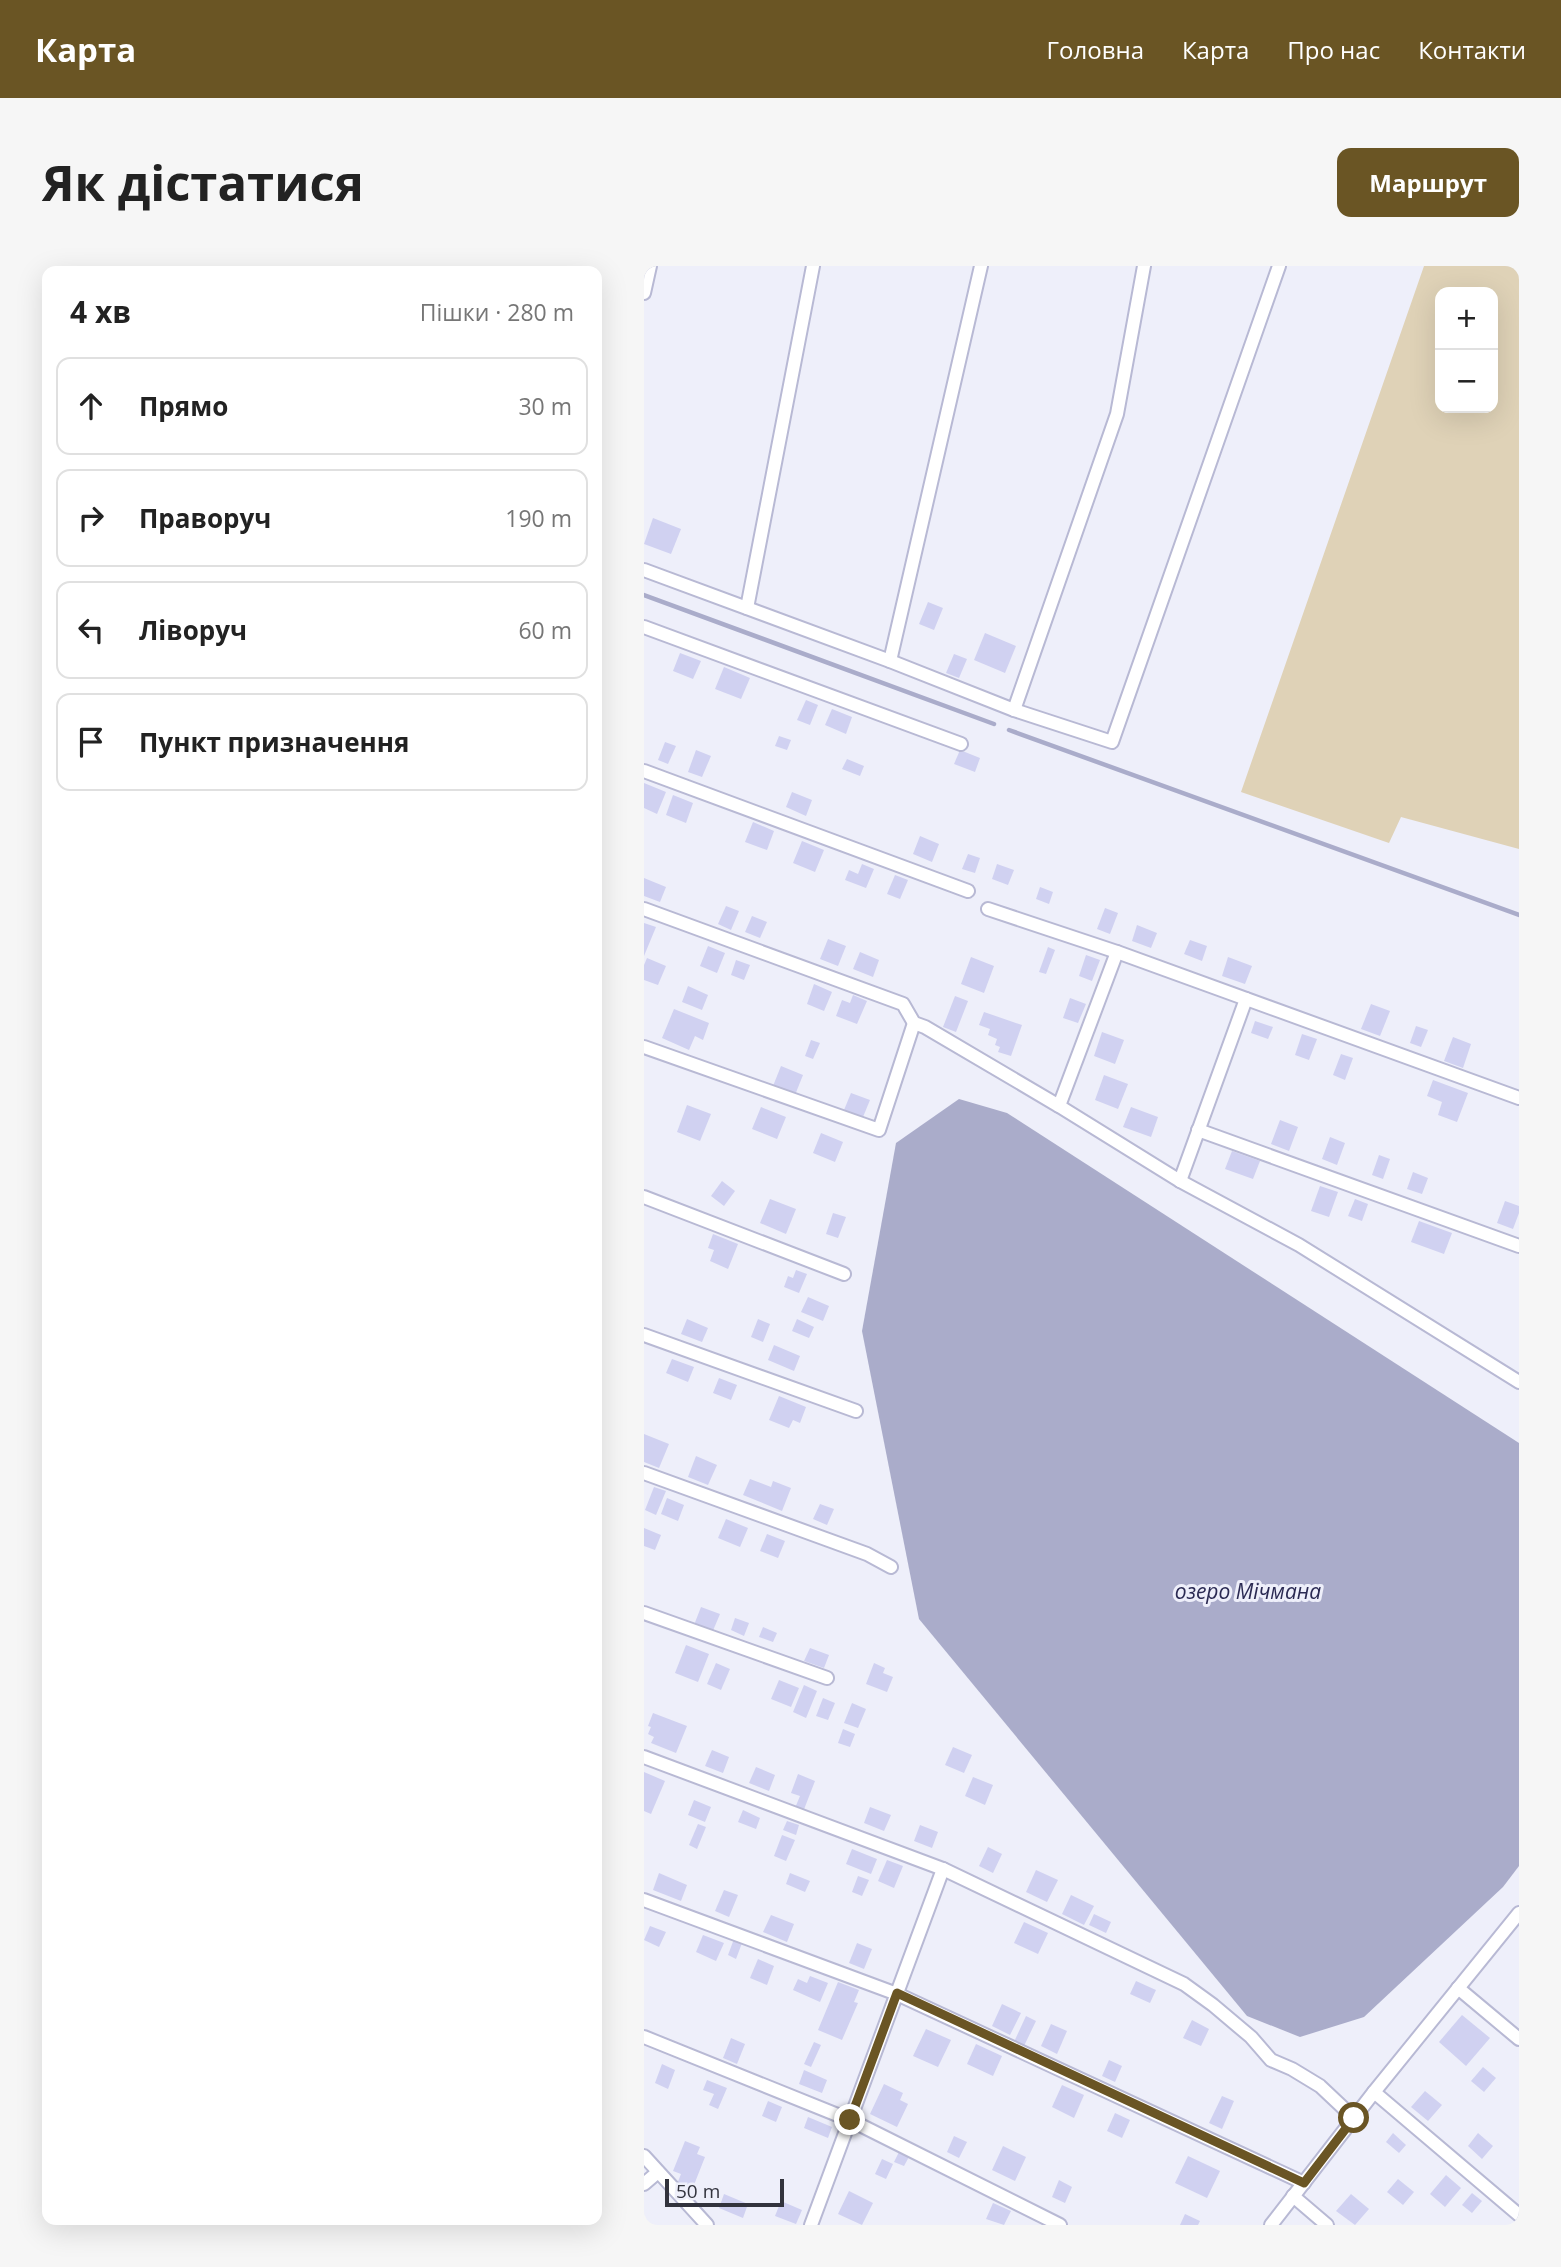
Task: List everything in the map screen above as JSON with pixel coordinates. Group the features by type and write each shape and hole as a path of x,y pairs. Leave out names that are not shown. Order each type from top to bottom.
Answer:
{"street":[{"path":"644,293 650,266"},
{"path":"747,608 813,266"},
{"path":"890,661 981,266"},
{"path":"1014,710 1117,414 1144,266"},
{"path":"644,570 1014,710 1112,742 1279,266"},
{"path":"644,626 961,744"},
{"path":"644,771 968,891"},
{"path":"644,909 903,1004 914,1023 1059,1105 1180,1181 1299,1245 1519,1382"},
{"path":"988,909 1117,952 1519,1098"},
{"path":"1059,1105 1117,952"},
{"path":"1180,1181 1246,999"},
{"path":"644,1047 879,1130 914,1023"},
{"path":"1198,1130 1519,1246"},
{"path":"644,1197 844,1274"},
{"path":"644,1335 856,1411"},
{"path":"644,1473 867,1554 891,1567"},
{"path":"644,1613 827,1678"},
{"path":"644,1757 943,1869 1184,1984 1251,2037 1270,2060 1292,2069 1320,2086 1354,2118"},
{"path":"811,2225 943,1869"},
{"path":"644,1900 897,1993 1304,2183"},
{"path":"1271,2225 1374,2092 1519,1913"},
{"path":"1458,1988 1519,2039"},
{"path":"644,2037 850,2120 1060,2225"},
{"path":"1374,2092 1519,2215"},
{"path":"644,2156 706,2225"},
{"path":"644,2183 658,2172"},
{"path":"1293,2196 1327,2225"}],"shaded area":[{"path":"1424,266 1519,266 1519,849 1401,817 1389,843 1241,792"}],"water":[{"name":"озеро Мічмана","path":"959,1099 1007,1113 1519,1443 1519,1866 1503,1887 1364,2017 1300,2037 1247,2016 919,1619 862,1331 896,1143"}],"building":[{"path":"653,518 681,529 671,554 644,544"},
{"path":"928,602 943,608 934,630 919,624"},
{"path":"985,633 1016,646 1005,673 974,660"},
{"path":"680,653 701,661 693,679 673,671"},
{"path":"954,654 967,659 959,678 946,673"},
{"path":"724,667 750,678 741,699 715,689"},
{"path":"806,700 818,705 810,725 797,720"},
{"path":"832,709 852,717 846,734 825,725"},
{"path":"779,736 791,740 787,750 775,746"},
{"path":"665,742 676,746 668,764 658,760"},
{"path":"696,750 711,756 702,777 688,772"},
{"path":"960,750 980,758 975,772 954,764"},
{"path":"847,759 864,766 860,776 842,769"},
{"path":"644,783 666,792 657,814 644,808"},
{"path":"792,792 812,800 806,816 786,807"},
{"path":"673,795 693,803 686,823 666,815"},
{"path":"753,822 774,831 767,850 745,842"},
{"path":"920,836 939,844 932,862 913,854"},
{"path":"802,841 824,850 815,872 793,863"},
{"path":"968,854 980,858 975,873 962,869"},
{"path":"862,864 874,869 866,888 845,880 849,870 858,874"},
{"path":"997,864 1014,870 1008,885 992,879"},
{"path":"895,875 908,880 900,899 887,894"},
{"path":"644,878 666,887 660,902 644,896"},
{"path":"1040,887 1053,892 1049,904 1036,899"},
{"path":"726,906 739,911 731,930 718,924"},
{"path":"1105,908 1118,913 1110,934 1097,929"},
{"path":"752,916 767,922 760,938 745,932"},
{"path":"644,923 656,927 644,956"},
{"path":"1137,925 1157,933 1151,948 1132,941"},
{"path":"828,939 846,946 838,966 820,959"},
{"path":"1190,940 1207,946 1202,961 1184,954"},
{"path":"708,946 725,953 717,973 700,966"},
{"path":"1048,947 1055,950 1046,974 1039,972"},
{"path":"860,952 879,960 873,977 853,969"},
{"path":"1086,955 1100,960 1092,981 1079,976"},
{"path":"971,957 994,966 984,993 961,984"},
{"path":"1228,957 1252,966 1245,984 1222,976"},
{"path":"647,958 666,966 658,985 644,980"},
{"path":"736,960 750,965 744,980 731,975"},
{"path":"814,984 832,992 824,1011 807,1004"},
{"path":"688,986 708,995 702,1010 682,1002"},
{"path":"853,995 867,1001 857,1024 836,1016 842,1000 850,1003"},
{"path":"955,996 968,1001 956,1032 943,1027"},
{"path":"1070,998 1086,1004 1078,1023 1063,1018"},
{"path":"1371,1004 1390,1011 1380,1036 1361,1029"},
{"path":"674,1009 709,1023 703,1040 695,1036 689,1050 662,1038"},
{"path":"984,1012 1022,1025 1011,1056 998,1052 1000,1047 995,1045 997,1039 988,1035 990,1029 979,1025"},
{"path":"1255,1021 1273,1027 1268,1039 1251,1033"},
{"path":"1416,1026 1428,1030 1421,1047 1410,1043"},
{"path":"1102,1032 1124,1040 1115,1064 1094,1056"},
{"path":"1302,1034 1317,1039 1309,1060 1295,1055"},
{"path":"1453,1037 1471,1044 1463,1068 1444,1061"},
{"path":"811,1040 820,1043 813,1059 805,1056"},
{"path":"1341,1054 1353,1058 1345,1080 1333,1075"},
{"path":"781,1066 803,1075 795,1095 773,1086"},
{"path":"1104,1075 1128,1084 1118,1109 1095,1100"},
{"path":"1433,1080 1468,1093 1457,1122 1438,1115 1442,1102 1427,1096"},
{"path":"851,1093 870,1100 863,1117 844,1110"},
{"path":"687,1105 711,1114 700,1141 677,1132"},
{"path":"761,1107 786,1117 777,1139 752,1129"},
{"path":"1131,1107 1158,1117 1151,1137 1123,1127"},
{"path":"1280,1120 1298,1127 1289,1151 1271,1144"},
{"path":"821,1133 843,1142 835,1162 813,1153"},
{"path":"1330,1137 1345,1143 1337,1165 1322,1159"},
{"path":"1232,1151 1260,1161 1253,1179 1225,1169"},
{"path":"1379,1155 1390,1159 1383,1179 1372,1175"},
{"path":"1413,1172 1428,1178 1422,1194 1407,1189"},
{"path":"722,1181 735,1191 724,1206 711,1196"},
{"path":"1320,1186 1338,1192 1329,1217 1311,1211"},
{"path":"770,1199 796,1209 786,1234 760,1223"},
{"path":"1355,1199 1368,1204 1362,1221 1348,1216"},
{"path":"1505,1201 1519,1206 1513,1229 1497,1223"},
{"path":"833,1213 846,1217 838,1238 826,1234"},
{"path":"1419,1221 1452,1233 1444,1254 1411,1242"},
{"path":"713,1234 738,1244 728,1269 710,1261 714,1250 708,1248"},
{"path":"796,1270 807,1274 799,1293 784,1287 788,1276 793,1278"},
{"path":"808,1297 829,1306 823,1321 801,1312"},
{"path":"687,1319 708,1328 702,1342 681,1334"},
{"path":"758,1319 770,1324 763,1342 751,1337"},
{"path":"797,1319 814,1327 809,1338 792,1331"},
{"path":"774,1345 800,1356 794,1371 768,1360"},
{"path":"672,1359 694,1367 688,1382 666,1373"},
{"path":"719,1378 737,1385 731,1400 713,1393"},
{"path":"779,1396 806,1407 800,1423 793,1420 789,1428 769,1420"},
{"path":"644,1434 669,1444 659,1468 644,1462"},
{"path":"696,1456 717,1465 708,1485 688,1477"},
{"path":"750,1479 771,1487 773,1481 791,1488 782,1511 743,1495"},
{"path":"654,1487 666,1491 656,1515 645,1510"},
{"path":"667,1498 684,1505 678,1521 661,1514"},
{"path":"820,1504 834,1509 827,1525 813,1519"},
{"path":"726,1519 748,1528 740,1547 718,1538"},
{"path":"644,1528 661,1535 655,1550 644,1546"},
{"path":"767,1534 785,1541 778,1558 760,1551"},
{"path":"701,1607 720,1614 712,1633 694,1625"},
{"path":"735,1618 749,1623 744,1636 731,1630"},
{"path":"763,1627 777,1633 773,1642 759,1637"},
{"path":"686,1645 709,1654 698,1682 675,1673"},
{"path":"810,1648 829,1655 824,1668 804,1661"},
{"path":"716,1663 730,1669 721,1690 707,1684"},
{"path":"874,1663 885,1668 883,1673 893,1677 887,1692 866,1684"},
{"path":"779,1680 799,1688 791,1707 771,1699"},
{"path":"804,1685 817,1691 806,1718 793,1712"},
{"path":"823,1698 835,1703 828,1720 816,1716"},
{"path":"852,1703 866,1709 858,1728 844,1723"},
{"path":"653,1713 687,1726 676,1753 651,1743 654,1737 648,1734 651,1727 648,1726"},
{"path":"843,1729 855,1734 850,1747 838,1743"},
{"path":"953,1747 972,1755 964,1773 945,1765"},
{"path":"712,1750 729,1757 723,1773 705,1766"},
{"path":"756,1767 775,1775 769,1791 749,1783"},
{"path":"644,1772 665,1781 651,1814 644,1811"},
{"path":"798,1774 815,1781 803,1812 795,1808 800,1796 791,1793"},
{"path":"973,1777 993,1785 985,1805 965,1796"},
{"path":"694,1800 711,1807 705,1822 688,1815"},
{"path":"870,1807 891,1815 884,1831 864,1823"},
{"path":"743,1810 760,1818 756,1829 738,1822"},
{"path":"787,1821 799,1825 796,1835 783,1830"},
{"path":"698,1824 706,1827 697,1849 689,1845"},
{"path":"920,1825 938,1832 932,1848 914,1841"},
{"path":"782,1835 795,1840 786,1861 774,1856"},
{"path":"988,1847 1002,1854 993,1873 979,1866"},
{"path":"852,1849 877,1859 871,1874 846,1864"},
{"path":"887,1860 903,1866 894,1888 878,1881"},
{"path":"1036,1870 1058,1880 1047,1902 1026,1892"},
{"path":"659,1873 687,1885 681,1901 653,1890"},
{"path":"790,1873 810,1881 805,1892 786,1884"},
{"path":"858,1876 869,1880 862,1896 852,1892"},
{"path":"724,1890 738,1895 729,1917 715,1911"},
{"path":"1071,1895 1094,1906 1084,1925 1062,1914"},
{"path":"1094,1914 1111,1922 1106,1933 1089,1925"},
{"path":"771,1915 794,1924 787,1942 763,1932"},
{"path":"1024,1922 1048,1933 1038,1954 1014,1943"},
{"path":"650,1926 666,1932 659,1947 644,1940"},
{"path":"703,1935 724,1943 716,1961 696,1952"},
{"path":"734,1939 742,1943 736,1959 728,1955"},
{"path":"857,1943 872,1949 864,1969 849,1963"},
{"path":"758,1959 774,1966 767,1985 750,1978"},
{"path":"810,1976 828,1983 820,2002 793,1990 798,1979 807,1983"},
{"path":"1136,1981 1156,1990 1150,2003 1130,1994"},
{"path":"838,1982 859,1990 854,2002 858,2003 842,2040 818,2030"},
{"path":"1002,2004 1021,2013 1010,2035 992,2026"},
{"path":"1462,2015 1490,2038 1466,2066 1439,2042"},
{"path":"1026,2016 1036,2021 1024,2046 1014,2042"},
{"path":"1192,2020 1209,2029 1201,2046 1183,2038"},
{"path":"1051,2024 1067,2031 1057,2054 1041,2046"},
{"path":"926,2029 951,2040 938,2067 913,2056"},
{"path":"731,2038 745,2044 737,2064 723,2058"},
{"path":"814,2042 821,2045 811,2067 804,2064"},
{"path":"976,2044 1002,2056 993,2076 967,2064"},
{"path":"1109,2060 1122,2066 1115,2082 1102,2076"},
{"path":"662,2064 675,2070 668,2089 655,2083"},
{"path":"1483,2067 1496,2078 1484,2092 1471,2081"},
{"path":"804,2070 827,2080 822,2093 799,2084"},
{"path":"707,2080 727,2088 718,2109 709,2105 714,2094 703,2090"},
{"path":"884,2084 903,2093 900,2100 908,2104 897,2127 870,2114"},
{"path":"1062,2085 1084,2095 1074,2118 1052,2107"},
{"path":"1425,2091 1442,2105 1428,2121 1411,2107"},
{"path":"1222,2096 1234,2101 1222,2129 1209,2123"},
{"path":"768,2101 782,2107 776,2122 762,2116"},
{"path":"1115,2113 1130,2120 1122,2138 1107,2131"},
{"path":"808,2117 832,2127 828,2138 804,2128"},
{"path":"1393,2133 1406,2145 1399,2153 1386,2142"},
{"path":"1478,2133 1493,2146 1482,2159 1468,2146"},
{"path":"954,2136 967,2142 959,2158 947,2152"},
{"path":"685,2141 700,2147 697,2154 705,2157 692,2190 677,2184 681,2174 673,2171"},
{"path":"1003,2146 1026,2157 1015,2181 992,2170"},
{"path":"900,2150 910,2155 904,2166 894,2162"},
{"path":"1188,2156 1220,2171 1207,2198 1175,2183"},
{"path":"882,2159 893,2164 886,2179 875,2174"},
{"path":"1446,2175 1461,2188 1445,2207 1430,2194"},
{"path":"1398,2179 1414,2192 1403,2205 1387,2192"},
{"path":"1059,2180 1072,2187 1065,2203 1052,2197"},
{"path":"849,2191 873,2203 862,2225 838,2214"},
{"path":"1472,2193 1482,2201 1472,2213 1462,2205"},
{"path":"724,2194 748,2204 743,2218 719,2208"},
{"path":"1351,2194 1369,2209 1355,2225 1336,2211"},
{"path":"781,2201 802,2210 796,2224 775,2216"},
{"path":"993,2203 1011,2211 1004,2225 986,2219"},
{"path":"1185,2214 1200,2221 1198,2225 1180,2225"}],"waterway":[{"path":"644,595 994,724"},
{"path":"1009,730 1519,915"}],"route":[{"path":"850,2120 897,1993 1304,2183 1354,2118"}]}
